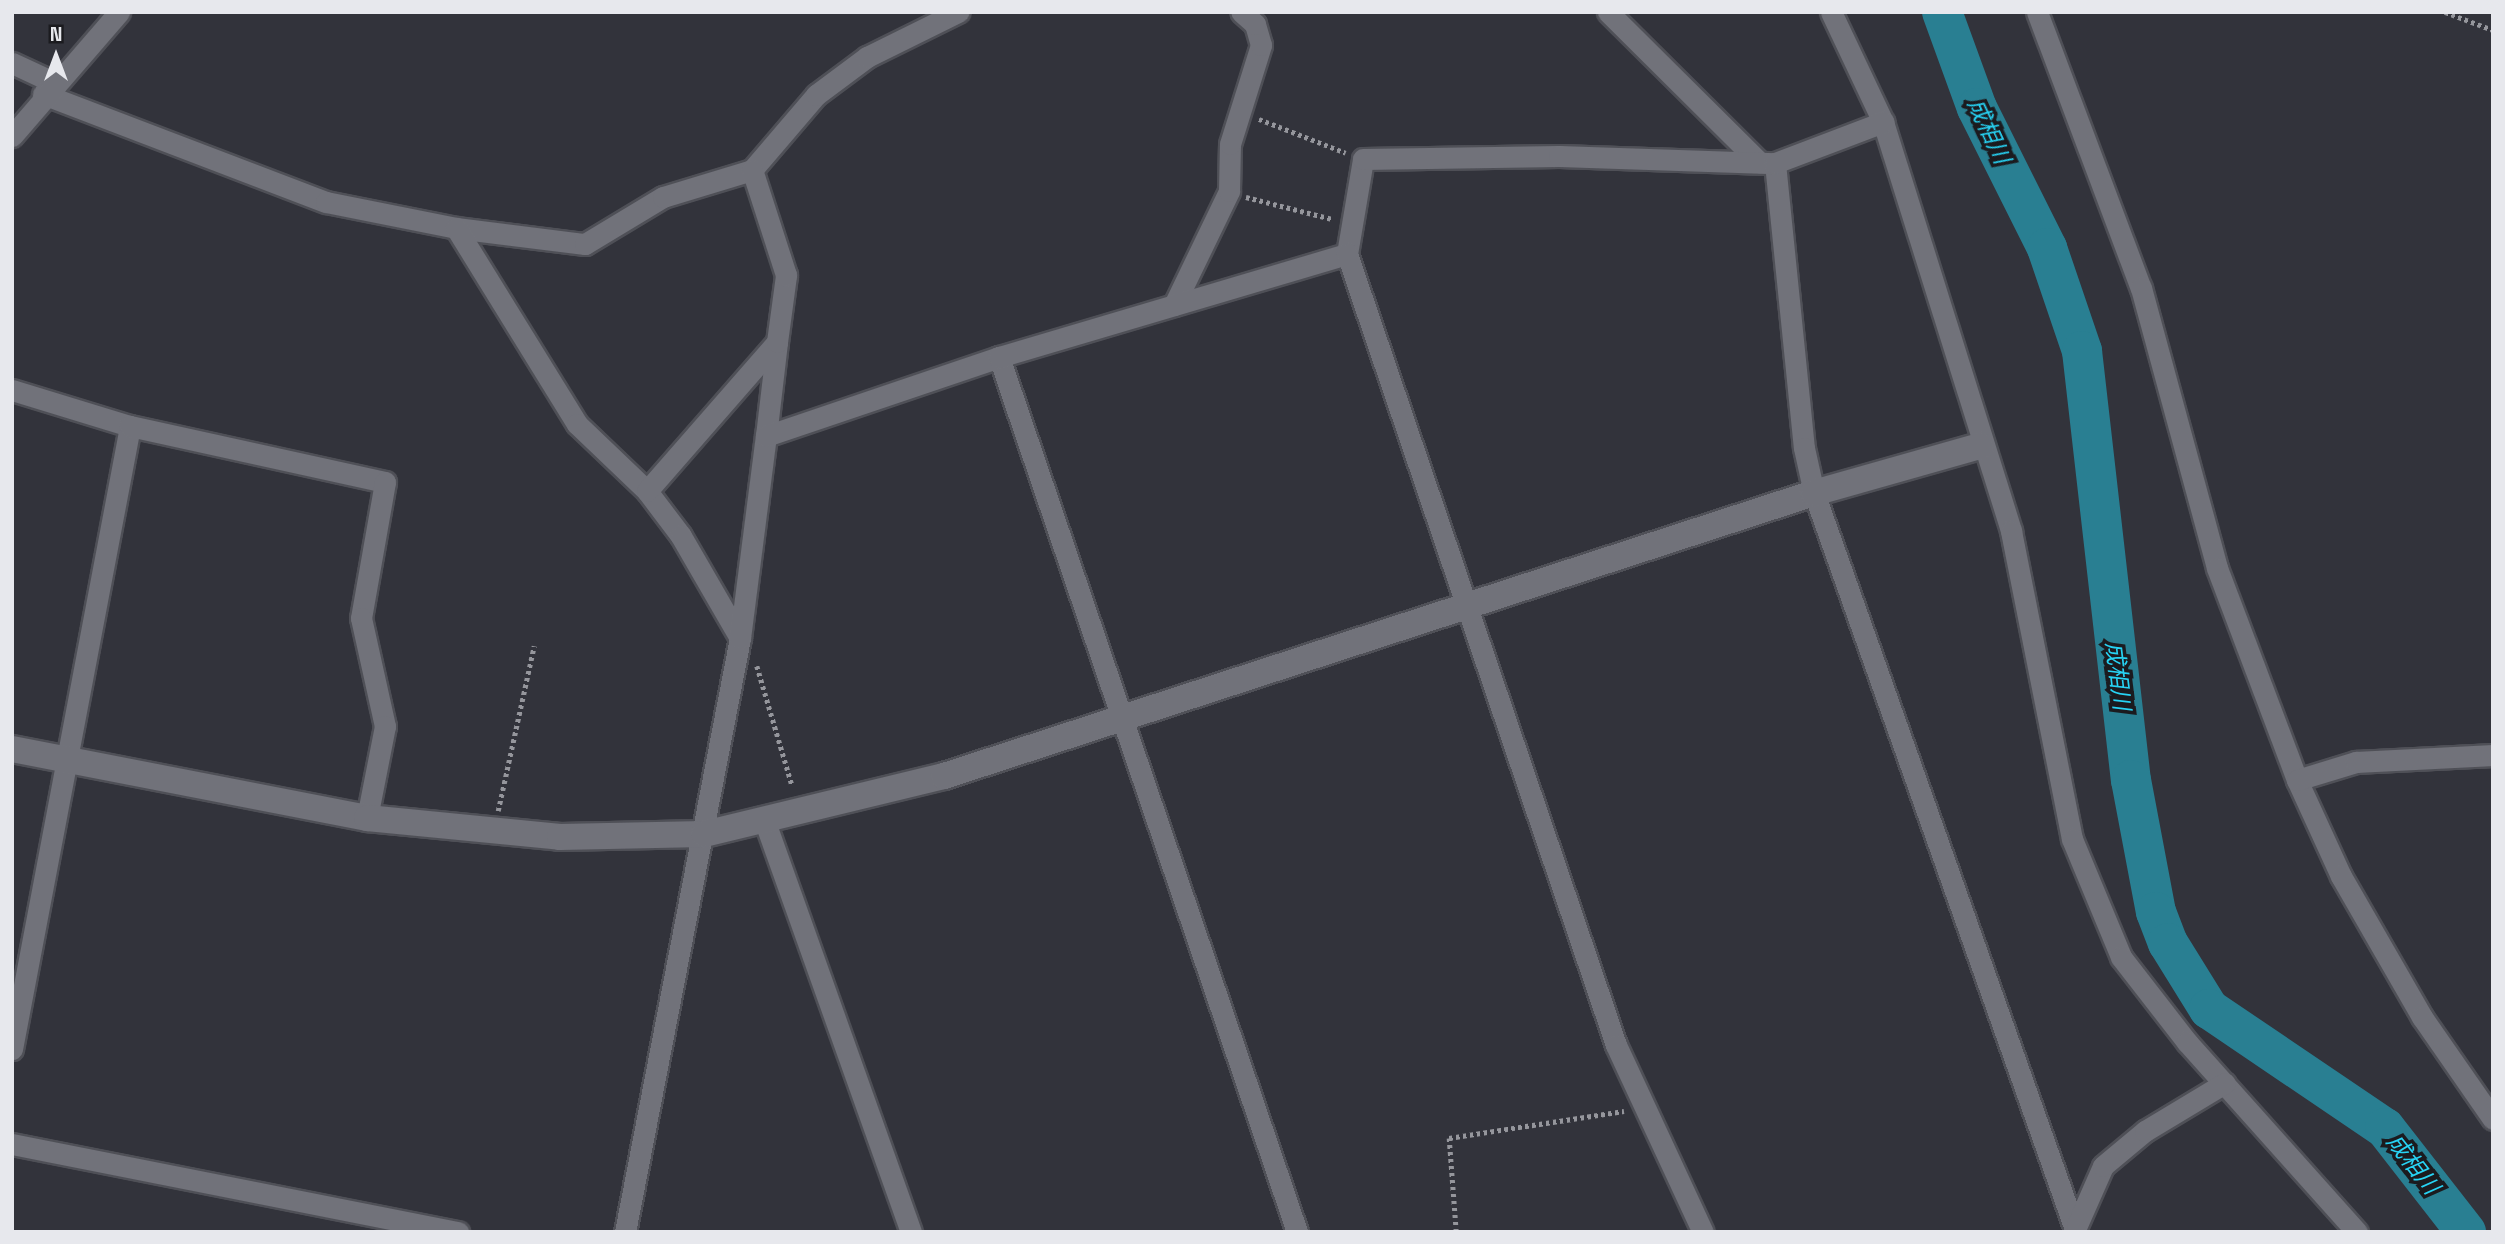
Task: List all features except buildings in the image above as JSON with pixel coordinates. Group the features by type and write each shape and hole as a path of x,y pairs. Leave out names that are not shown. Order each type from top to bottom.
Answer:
{"street":[{"path":"12,136 48,88 119,12"},
{"path":"12,63 48,88 326,202 456,228 585,244 663,197 752,170 816,95 867,57 958,12"},
{"path":"1174,305 1229,191 1230,144 1261,44 1255,24 1241,12"},
{"path":"1608,12 1767,163 1804,448 1814,493 2055,1184 2076,1228"},
{"path":"1831,12 1883,122 1980,446 2011,531 2072,839 2121,957 2225,1083 2357,1232"},
{"path":"2036,12 2141,288 2217,568 2297,780 2341,876 2421,1017 2493,1119"},
{"path":"1703,1232 1616,1045 1347,254 1352,223 1363,159 1559,156 1767,163 1883,122"},
{"path":"625,1232 705,834 740,638 786,275 752,170"},
{"path":"456,228 576,424 647,491 681,536 740,638"},
{"path":"766,436 999,357 1347,254"},
{"path":"647,491 777,342"},
{"path":"999,357 1120,719 1297,1232"},
{"path":"12,390 130,426 385,482 361,618 385,726 368,818"},
{"path":"12,1049 69,760 130,426"},
{"path":"12,749 368,818 561,837 705,834 765,822 944,776 1814,493 1980,446"},
{"path":"2297,780 2367,760 2493,755"},
{"path":"765,822 911,1232"},
{"path":"2076,1228 2103,1166 2145,1131 2225,1083"},
{"path":"12,1144 458,1232"}],"path":[{"path":"2445,12 2493,30"},
{"path":"1239,111 1363,159"},
{"path":"1229,191 1352,223"},
{"path":"740,638 761,673 792,785"},
{"path":"495,832 534,646"},
{"path":"1457,1232 1449,1138 1646,1108"}],"waterway":[{"name":"成相川","path":"1942,12 1977,108 2047,248 2082,351 2131,780 2156,912 2168,943 2209,1009 2385,1128 2466,1232"}]}
